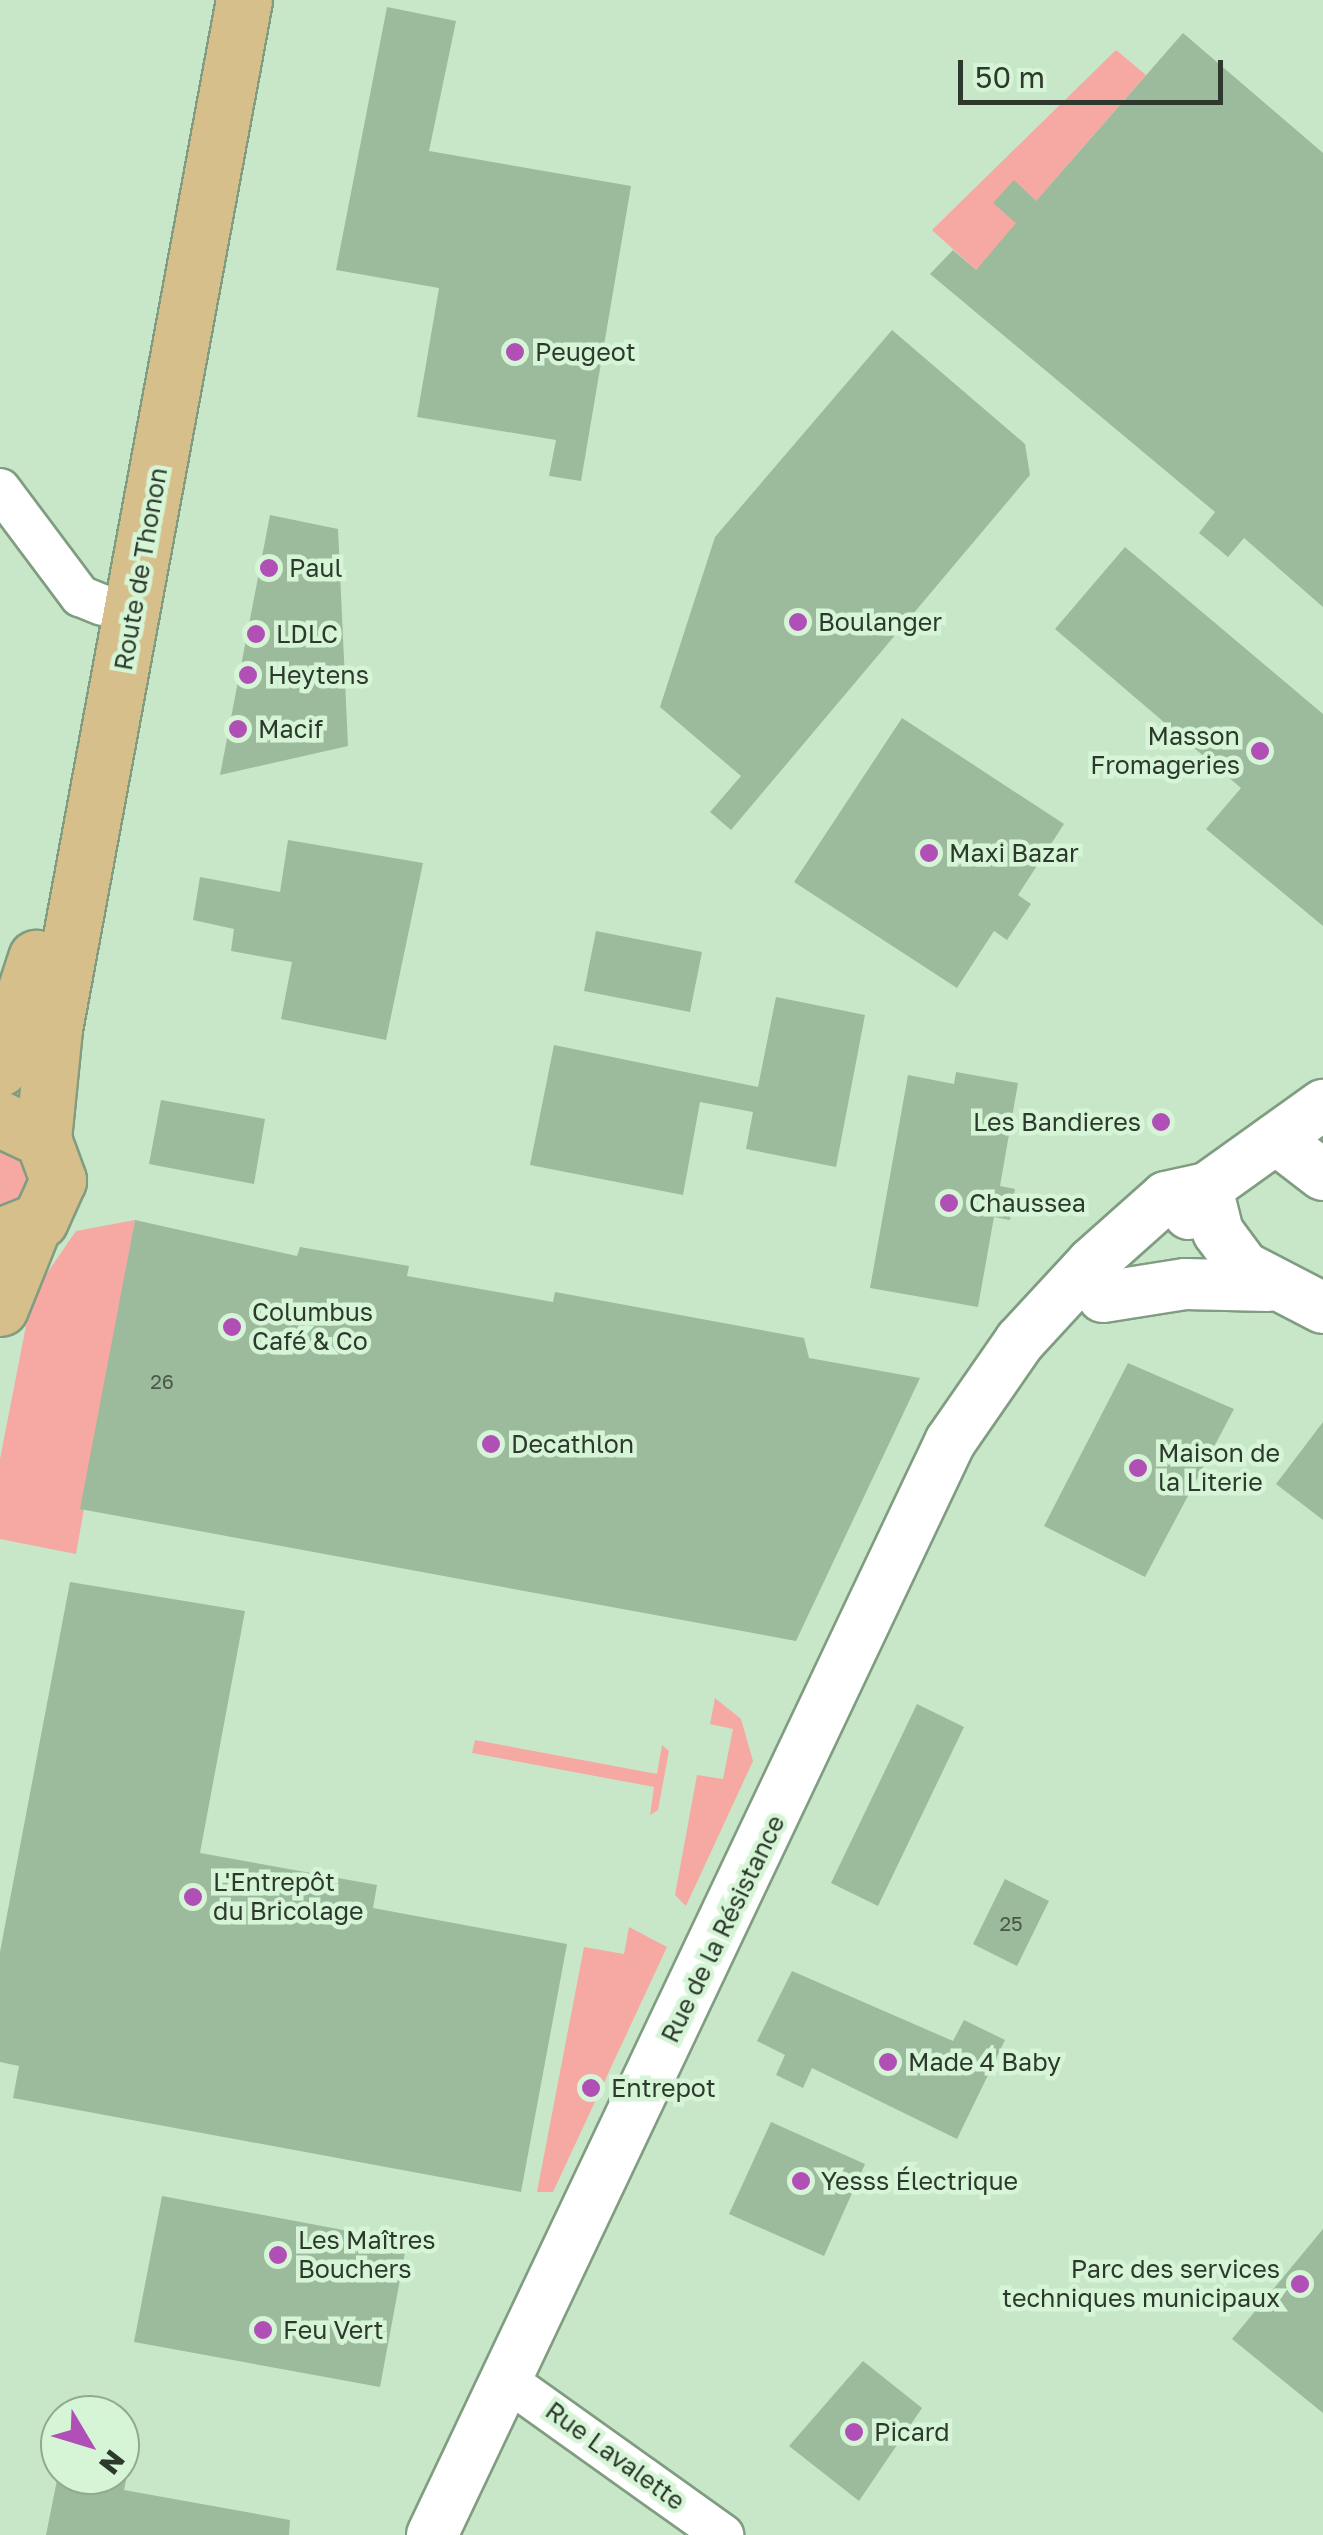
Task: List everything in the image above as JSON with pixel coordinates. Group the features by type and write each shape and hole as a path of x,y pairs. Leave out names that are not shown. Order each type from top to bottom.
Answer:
{"main road":[{"name":"Route de Thonon","path":"0,1068 48,914 208,0"},
{"name":"Route de Thonon","path":"22,1129 54,1028 244,0"},
{"path":"0,1308 17,1231 58,1180 22,1129"}],"street":[{"path":"0,489 80,596 102,605"},
{"name":"Rue de la Résistance","path":"910,1540 1103,1297 1178,1229 1207,1188 1323,1105"},
{"path":"1276,1139 1323,1174"},
{"path":"1207,1188 1226,1244 1268,1286"},
{"name":"Rue de la Résistance","path":"432,2535 910,1540 950,1442 1020,1341 1166,1197 1207,1188"},
{"path":"1103,1297 1185,1284 1268,1286 1323,1308"},
{"name":"Rue Lavalette","path":"506,2380 723,2535"}],"shaded area":[{"path":"1116,50 1146,75 976,270 932,230"},
{"path":"0,1146 29,1163 29,1195 0,1211"},
{"path":"135,1220 76,1554 0,1539 0,1459 32,1295 76,1231"},
{"path":"715,1698 741,1719 753,1761 686,1906 675,1895 697,1775 723,1779 733,1729 710,1724"},
{"path":"475,1740 657,1774 662,1745 669,1751 658,1810 650,1815 654,1787 472,1753"},
{"path":"629,1927 667,1947 553,2192 537,2192 584,1947 624,1954"}],"building":[{"name":"Peugeot","path":"387,7 456,21 429,151 631,186 581,481 549,476 556,440 417,417 439,288 336,270"},
{"path":"1183,33 1323,153 1323,607 1244,538 1228,557 1199,533 1215,512 930,274 953,250 976,270 1016,223 993,203 1014,180 1036,201"},
{"name":"Boulanger","path":"892,330 1025,444 1030,475 731,830 710,812 741,776 660,707 715,537"},
{"path":"270,515 338,529 348,746 220,775"},
{"name":"Masson Fromageries","path":"1125,547 1323,714 1323,926 1206,829 1241,788 1055,629"},
{"name":"Maxi Bazar","path":"902,718 1064,824 1018,895 1031,904 1007,940 994,931 957,988 794,882"},
{"path":"288,840 423,863 386,1040 281,1019 292,962 231,951 234,929 193,920 200,877 280,892"},
{"path":"596,931 702,952 690,1012 584,991"},
{"path":"776,997 865,1015 836,1167 746,1149 753,1112 700,1102 683,1195 530,1165 554,1045 758,1087"},
{"name":"Chaussea","path":"956,1072 1018,1083 1000,1186 1015,1189 1010,1220 994,1217 978,1307 870,1288 908,1075 954,1084"},
{"path":"161,1100 265,1119 254,1184 149,1164"},
{"name":"Decathlon","path":"135,1220 297,1256 300,1247 409,1266 407,1276 553,1302 555,1292 804,1338 809,1358 920,1378 796,1641 80,1509"},
{"name":"Maison de la Literie","path":"1128,1363 1234,1409 1145,1577 1044,1526"},
{"path":"1323,1422 1323,1520 1276,1484"},
{"name":"L'Entrepôt du Bricolage","path":"70,1582 245,1611 200,1853 377,1885 373,1908 567,1944 521,2192 13,2098 19,2066 0,2062 0,1952"},
{"path":"917,1704 964,1727 878,1906 831,1883"},
{"path":"1005,1879 1049,1901 1017,1966 973,1944"},
{"name":"Made 4 Baby","path":"792,1971 953,2041 964,2020 1005,2040 957,2139 812,2068 803,2088 776,2075 785,2055 757,2041"},
{"name":"Yesss Électrique","path":"771,2122 865,2164 824,2256 729,2214"},
{"path":"162,2196 407,2242 380,2387 134,2342"},
{"name":"Parc des services techniques municipaux","path":"1323,2229 1323,2413 1232,2339"},
{"name":"Picard","path":"863,2361 922,2408 859,2501 789,2446"},
{"path":"140,2493 290,2520 289,2535 46,2535 54,2495"}],"place":[{"name":"Peugeot","path":"515,352"},
{"name":"Paul","path":"269,568"},
{"name":"Boulanger","path":"798,622"},
{"name":"LDLC","path":"256,634"},
{"name":"Heytens","path":"248,675"},
{"name":"Macif","path":"238,729"},
{"name":"Masson Fromageries","path":"1260,751"},
{"name":"Maxi Bazar","path":"929,853"},
{"name":"Les Bandieres","path":"1161,1122"},
{"name":"Chaussea","path":"949,1203"},
{"name":"Columbus Café & Co","path":"232,1327"},
{"name":"Decathlon","path":"491,1444"},
{"name":"Maison de la Literie","path":"1138,1468"},
{"name":"L'Entrepôt du Bricolage","path":"193,1897"},
{"name":"Made 4 Baby","path":"888,2062"},
{"name":"Entrepot","path":"591,2088"},
{"name":"Yesss Électrique","path":"801,2181"},
{"name":"Les Maîtres Bouchers","path":"278,2255"},
{"name":"Parc des services techniques municipaux","path":"1300,2284"},
{"name":"Feu Vert","path":"263,2330"},
{"name":"Picard","path":"854,2432"}]}
